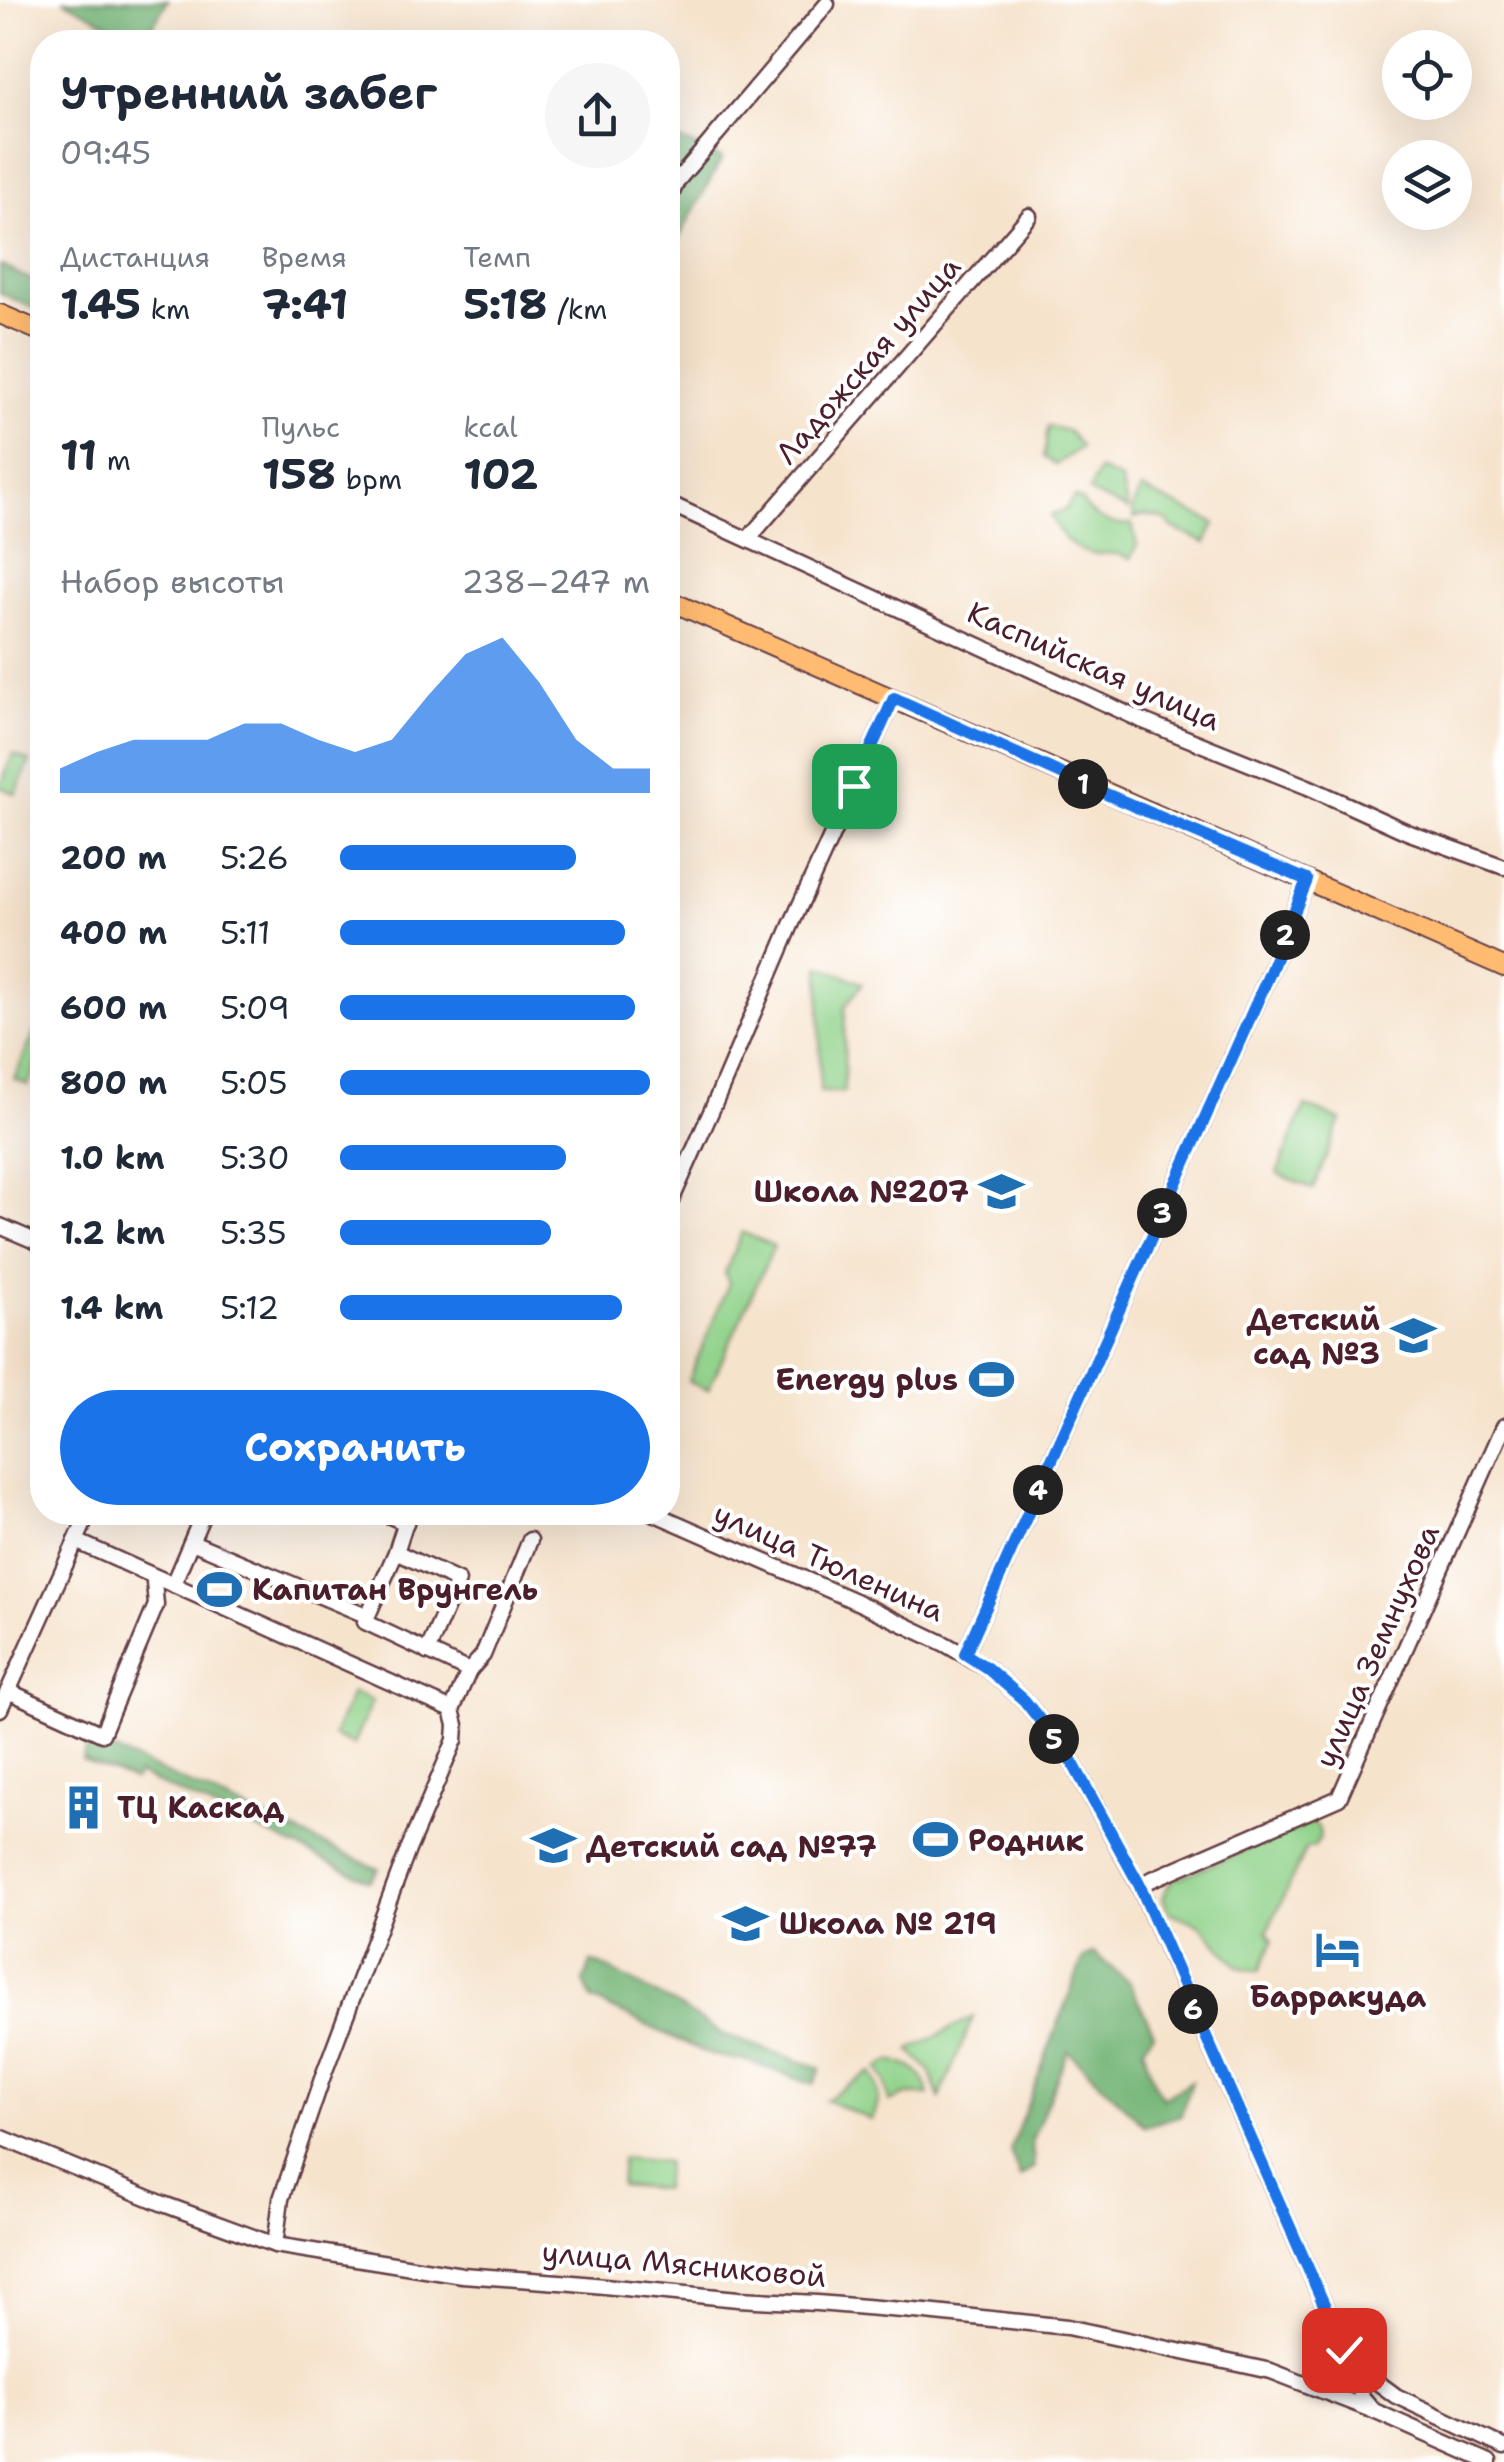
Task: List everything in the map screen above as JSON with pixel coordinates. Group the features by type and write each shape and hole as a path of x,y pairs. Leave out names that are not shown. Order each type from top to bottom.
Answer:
{"main road":[{"path":"0,314 30,327"},
{"path":"680,605 1504,967"}],"street":[{"path":"680,177 826,4"},
{"name":"Ладожская улица","path":"748,539 1029,216"},
{"name":"Каспийская улица","path":"680,508 1141,720 1308,787 1407,832 1504,867"},
{"path":"680,1181 790,925 894,698"},
{"path":"965,1654 1269,975 1307,880"},
{"path":"0,1226 30,1239"},
{"name":"улица Земнухова","path":"1139,1884 1339,1798 1504,1426"},
{"name":"улица Тюленина","path":"680,1524 965,1654 1024,1700 1070,1758 1139,1884 1344,2350"},
{"path":"0,1709 82,1525"},
{"path":"173,1584 199,1525"},
{"path":"406,1525 365,1622 468,1671"},
{"path":"76,1540 452,1710"},
{"path":"274,2245 282,2199 323,2076 408,1850 455,1740 452,1710 468,1671 483,1655 530,1540"},
{"path":"192,1542 368,1616"},
{"path":"396,1552 458,1581 428,1652"},
{"path":"8,1690 102,1734 156,1605 154,1582"},
{"name":"улица Мясниковой","path":"0,2137 166,2206 274,2245 462,2274 1067,2327 1271,2371 1374,2410 1489,2462"},
{"path":"1344,2350 1362,2396 1374,2410"},
{"path":"1344,2350 1396,2396 1504,2447"}],"green space":[{"path":"63,0 168,0 150,30 120,30"},
{"path":"680,140 722,158 680,236"},
{"path":"0,265 30,279 30,307 0,293"},
{"path":"1048,426 1068,431 1081,447 1056,465 1044,457"},
{"path":"1099,470 1121,480 1128,510 1089,492"},
{"path":"1141,489 1215,523 1206,543 1172,528 1161,518 1134,518 1132,508"},
{"path":"1074,497 1101,519 1132,524 1137,545 1130,559 1082,551 1063,536 1050,516 1065,510"},
{"path":"13,754 30,761 16,794 0,787"},
{"path":"820,966 863,983 845,1007 844,1092 820,1092"},
{"path":"30,1043 28,1085 14,1079"},
{"path":"1305,1106 1341,1120 1313,1189 1277,1173"},
{"path":"742,1232 774,1246 708,1390 688,1381 729,1283 725,1273"},
{"path":"352,1693 372,1701 353,1745 333,1736"},
{"path":"90,1740 379,1869 370,1881 137,1774 134,1781 82,1760"},
{"path":"1314,1822 1318,1840 1314,1847 1306,1848 1267,1932 1273,1941 1259,1971 1239,1967 1200,1925 1169,1912 1163,1899 1175,1879"},
{"path":"1094,1953 1129,1982 1154,2033 1143,2047 1163,2098 1191,2081 1181,2115 1145,2126 1068,2051 1032,2140 1034,2167 1020,2178 1010,2150 1083,1959"},
{"path":"591,1962 724,2035 821,2068 814,2085 750,2062 711,2055 592,2000 584,1982"},
{"path":"973,2017 940,2098 929,2070 910,2050"},
{"path":"890,2061 916,2071 929,2095 907,2095 889,2102 886,2082 878,2068"},
{"path":"871,2072 879,2096 872,2120 825,2100"},
{"path":"622,2158 666,2162 663,2189 620,2185"}],"place":[{"name":"Школа №207","path":"1002,1191"},
{"name":"Детский сад №3","path":"1413,1336"},
{"name":"Energy plus","path":"991,1379"},
{"name":"Капитан Врунгель","path":"219,1589"},
{"name":"ТЦ Каскад","path":"84,1807"},
{"name":"Родник","path":"935,1840"},
{"name":"Детский сад №77","path":"553,1846"},
{"name":"Школа № 219","path":"746,1923"},
{"name":"Барракуда","path":"1338,1949"}],"route":[{"path":"854,786 894,698 1307,880 1269,975 965,1654 1024,1700 1070,1758 1139,1884 1344,2350"}]}
